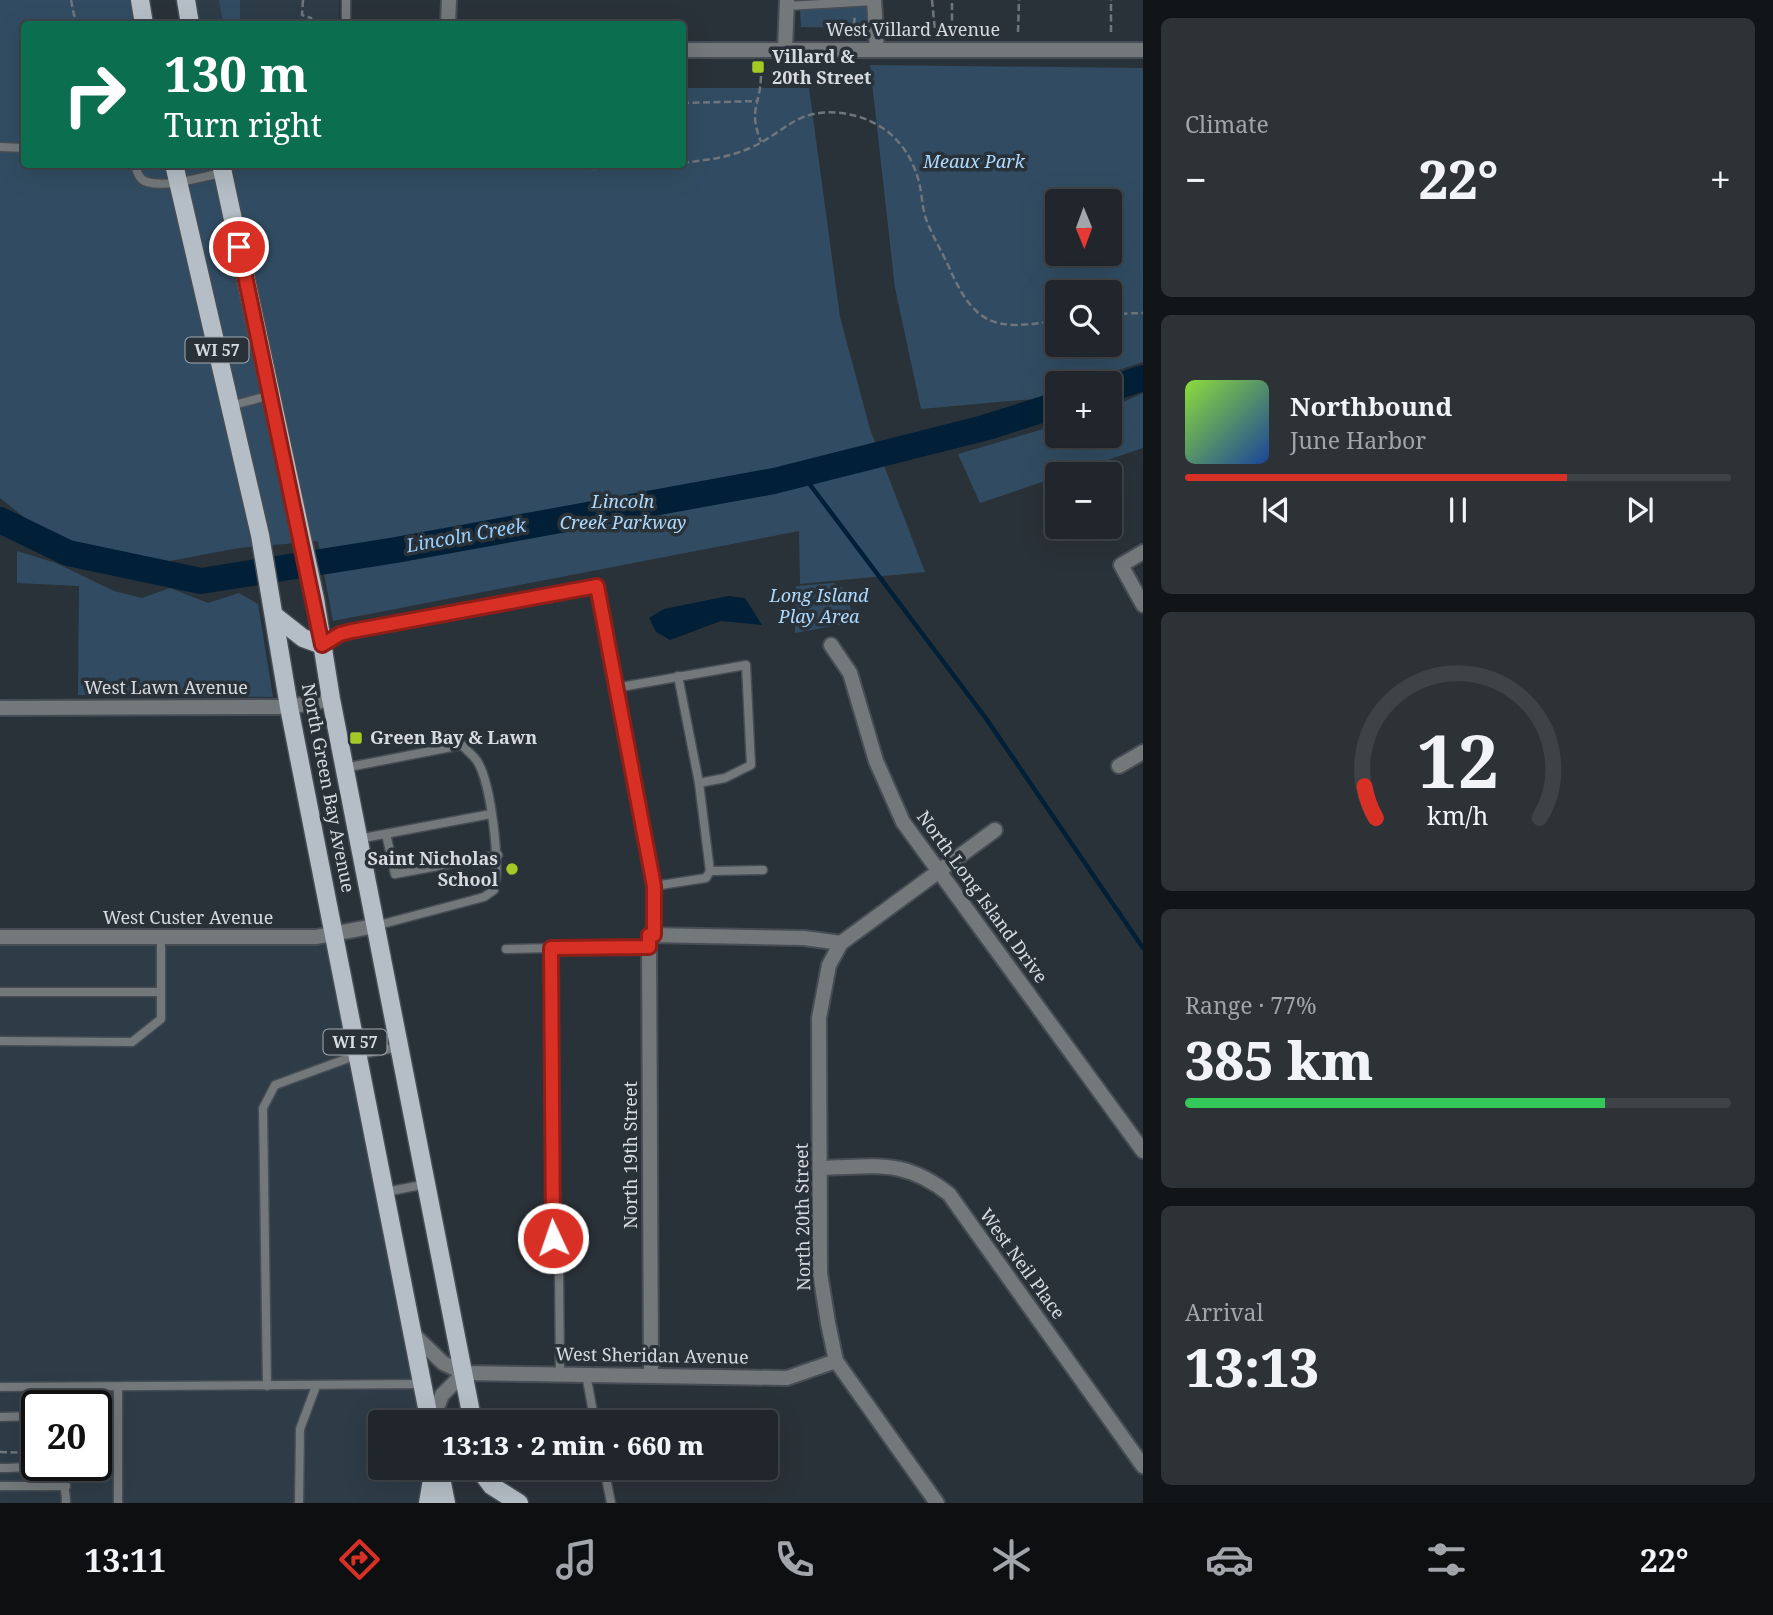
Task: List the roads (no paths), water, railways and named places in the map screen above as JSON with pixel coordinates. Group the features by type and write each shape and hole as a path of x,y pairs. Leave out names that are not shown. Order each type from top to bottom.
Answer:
{"main road":[{"path":"139,0 143,21"},
{"path":"186,0 190,21"},
{"name":"North Green Bay Avenue","path":"221,169 315,598 344,768 471,1410"},
{"name":"North Green Bay Avenue","path":"176,173 260,535 289,707 428,1410"},
{"path":"274,611 303,638 322,645"},
{"path":"428,1503 434,1480"},
{"path":"440,1480 446,1503"},
{"path":"483,1480 487,1503"},
{"path":"488,1480 492,1486 519,1503"}],"street":[{"path":"448,21 449,0"},
{"path":"874,0 877,49"},
{"path":"785,49 787,3"},
{"name":"West Villard Avenue","path":"686,50 1143,50"},
{"path":"1143,552 1121,565 1143,605"},
{"name":"North Long Island Drive","path":"831,645 850,673 876,761 903,822 1143,1151"},
{"name":"West Lawn Avenue","path":"0,708 289,707 331,699"},
{"path":"1119,766 1143,752"},
{"path":"651,939 804,938 841,943 941,873 995,830"},
{"name":"West Custer Avenue","path":"0,937 336,935 375,926"},
{"name":"North 19th Street","path":"651,939 651,1374"},
{"name":"North 20th Street","path":"841,943 829,965 819,1018 820,1273 836,1361 930,1501"},
{"name":"West Neil Place","path":"821,1168 896,1167 925,1175 949,1194 1143,1466"},
{"path":"412,1333 443,1363 464,1373 442,1395 436,1410"},
{"name":"West Sheridan Avenue","path":"464,1373 787,1378 836,1361"}],"lane":[{"path":"346,0 346,21"},
{"path":"787,3 874,0"},
{"path":"0,147 21,148"},
{"path":"136,168 139,176 146,182 176,173 221,169"},
{"path":"230,406 271,395"},
{"path":"322,645 340,634 352,631 597,586 654,886 651,939 506,949"},
{"path":"615,688 746,665 751,765 725,778 699,783"},
{"path":"654,886 706,878 710,871 699,783 678,676"},
{"path":"344,768 462,746 478,762 491,814 498,855 494,890 484,897 375,926"},
{"path":"358,839 491,814"},
{"path":"386,834 395,874 498,855"},
{"path":"710,871 763,870"},
{"path":"0,1041 132,1042 161,1019 161,938"},
{"path":"551,948 551,1205 559,1269 560,1374"},
{"path":"0,992 161,992"},
{"path":"267,1387 263,1108 275,1085 357,1055 400,1047"},
{"path":"384,1192 427,1184"},
{"path":"586,1374 593,1410"},
{"path":"0,1387 422,1384"},
{"path":"299,1503 300,1429 316,1386"},
{"path":"118,1387 118,1503"},
{"path":"112,1415 118,1415"},
{"path":"0,1417 21,1416"},
{"path":"0,1468 52,1468 61,1475 66,1486 66,1503"},
{"path":"606,1480 611,1503"},
{"path":"0,1486 66,1486"}],"waterway":[{"name":"Lincoln Creek","path":"1122,385 1143,378"},
{"name":"Lincoln Creek","path":"0,520 68,553 201,581 396,550 774,481 984,428 1045,409"},
{"path":"802,474 985,717 1143,948"}],"place":[{"name":"Villard & 20th Street","path":"758,67"},
{"name":"Green Bay & Lawn","path":"356,738"},
{"name":"Saint Nicholas School","path":"512,869"}],"park label":[{"name":"Meaux Park","path":"974,162"},
{"name":"Lincoln Creek Parkway","path":"623,512"},
{"name":"Long Island Play Area","path":"819,606"}]}
